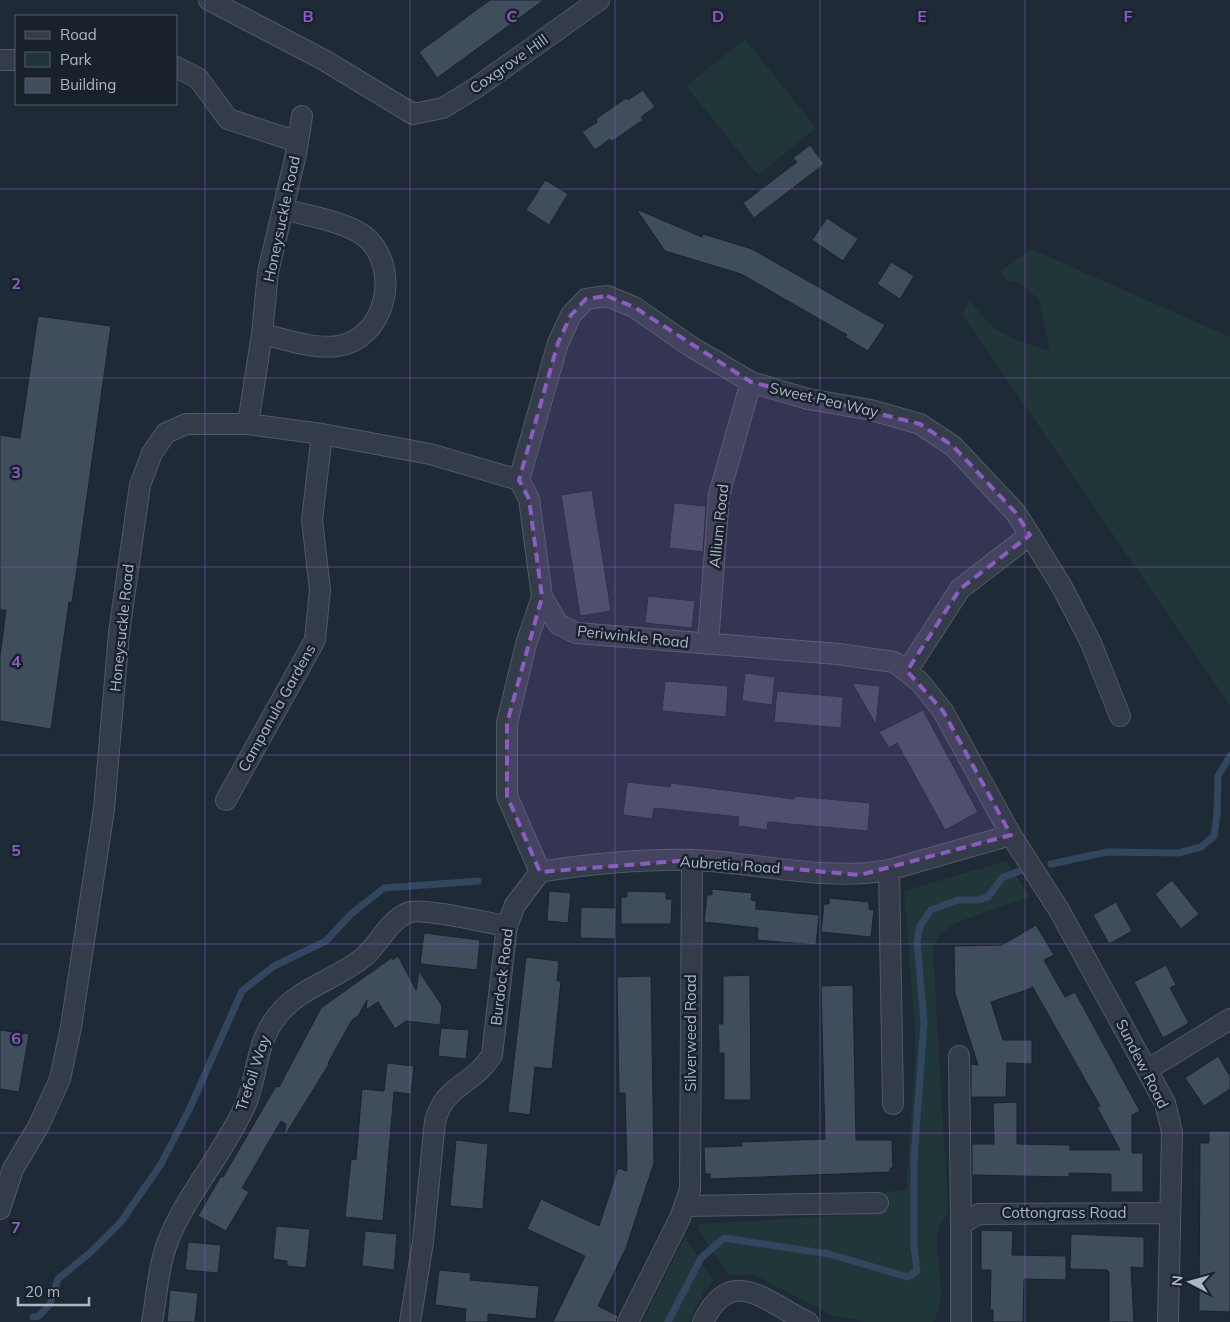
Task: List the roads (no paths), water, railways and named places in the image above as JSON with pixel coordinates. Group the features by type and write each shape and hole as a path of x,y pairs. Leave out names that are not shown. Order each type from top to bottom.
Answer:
{"street":[{"name":"Coxgrove Hill","path":"209,0 324,60 413,114 443,108 477,87 599,0"},
{"path":"0,60 15,60"},
{"path":"178,69 198,78 228,119 298,142"},
{"name":"Honeysuckle Road","path":"0,1209 13,1169 38,1127 60,1079 71,1027 104,809 119,633 140,485 152,453 166,434 186,424 248,424 262,334 268,272 298,142 302,116"},
{"path":"262,334 312,344 336,346 354,342 368,331 378,317 385,296 385,275 380,256 369,240 354,229 283,209"},
{"name":"Sweet Pea Way","path":"519,480 558,343 571,315 586,299 607,296 634,307 690,346 751,382 808,399 871,410 920,424 953,446 1016,513 1030,534 1062,587 1091,643 1120,716"},
{"name":"Allium Road","path":"708,644 719,495 751,382"},
{"path":"248,424 322,434 430,454 519,480"},
{"name":"Campanula Gardens","path":"226,800 315,640 320,590 312,520 322,434"},
{"name":"Periwinkle Road","path":"519,480 528,499 542,597 558,624 576,633 838,654 894,662 919,681 943,711 1011,835"},
{"path":"906,671 960,589 1030,534"},
{"path":"540,872 507,796 507,732 526,644 542,597"},
{"name":"Aubretia Road","path":"540,872 596,865 692,860 860,876 889,870 1011,835"},
{"name":"Sundew Road","path":"1011,835 1059,910 1165,1103 1172,1132 1168,1322"},
{"name":"Silverweed Road","path":"628,1322 686,1206 690,1190 692,860"},
{"path":"889,870 893,1104"},
{"name":"Burdock Road","path":"410,1322 424,1242 435,1121 440,1106 451,1091 471,1080 483,1069 492,1055 507,926 515,905 540,872"},
{"name":"Trefoil Way","path":"152,1322 162,1257 169,1239 180,1215 245,1106 255,1076 257,1054 269,1027 279,1014 303,993 357,963 377,944 390,926 410,912 424,911 507,926"},
{"path":"1148,1070 1230,1019"},
{"path":"959,1056 960,1322"},
{"path":"686,1206 878,1203"},
{"name":"Cottongrass Road","path":"961,1224 979,1214 1170,1212"},
{"path":"702,1322 709,1308 726,1293 749,1291 808,1322"}],"waterway":[{"path":"1051,864 1107,852 1179,853 1201,847 1214,836 1217,814 1218,776 1230,756"},
{"path":"668,1322 701,1258 724,1238 829,1254 908,1277 917,1271 914,1245 914,1159 924,1023 917,941 920,926 931,910 958,900 979,900 988,897 1002,878 1022,870"},
{"path":"33,1317 39,1316 50,1304 58,1279 92,1251 121,1222 161,1164 189,1110 242,991 274,966 326,941 351,914 384,888 478,881"}]}
